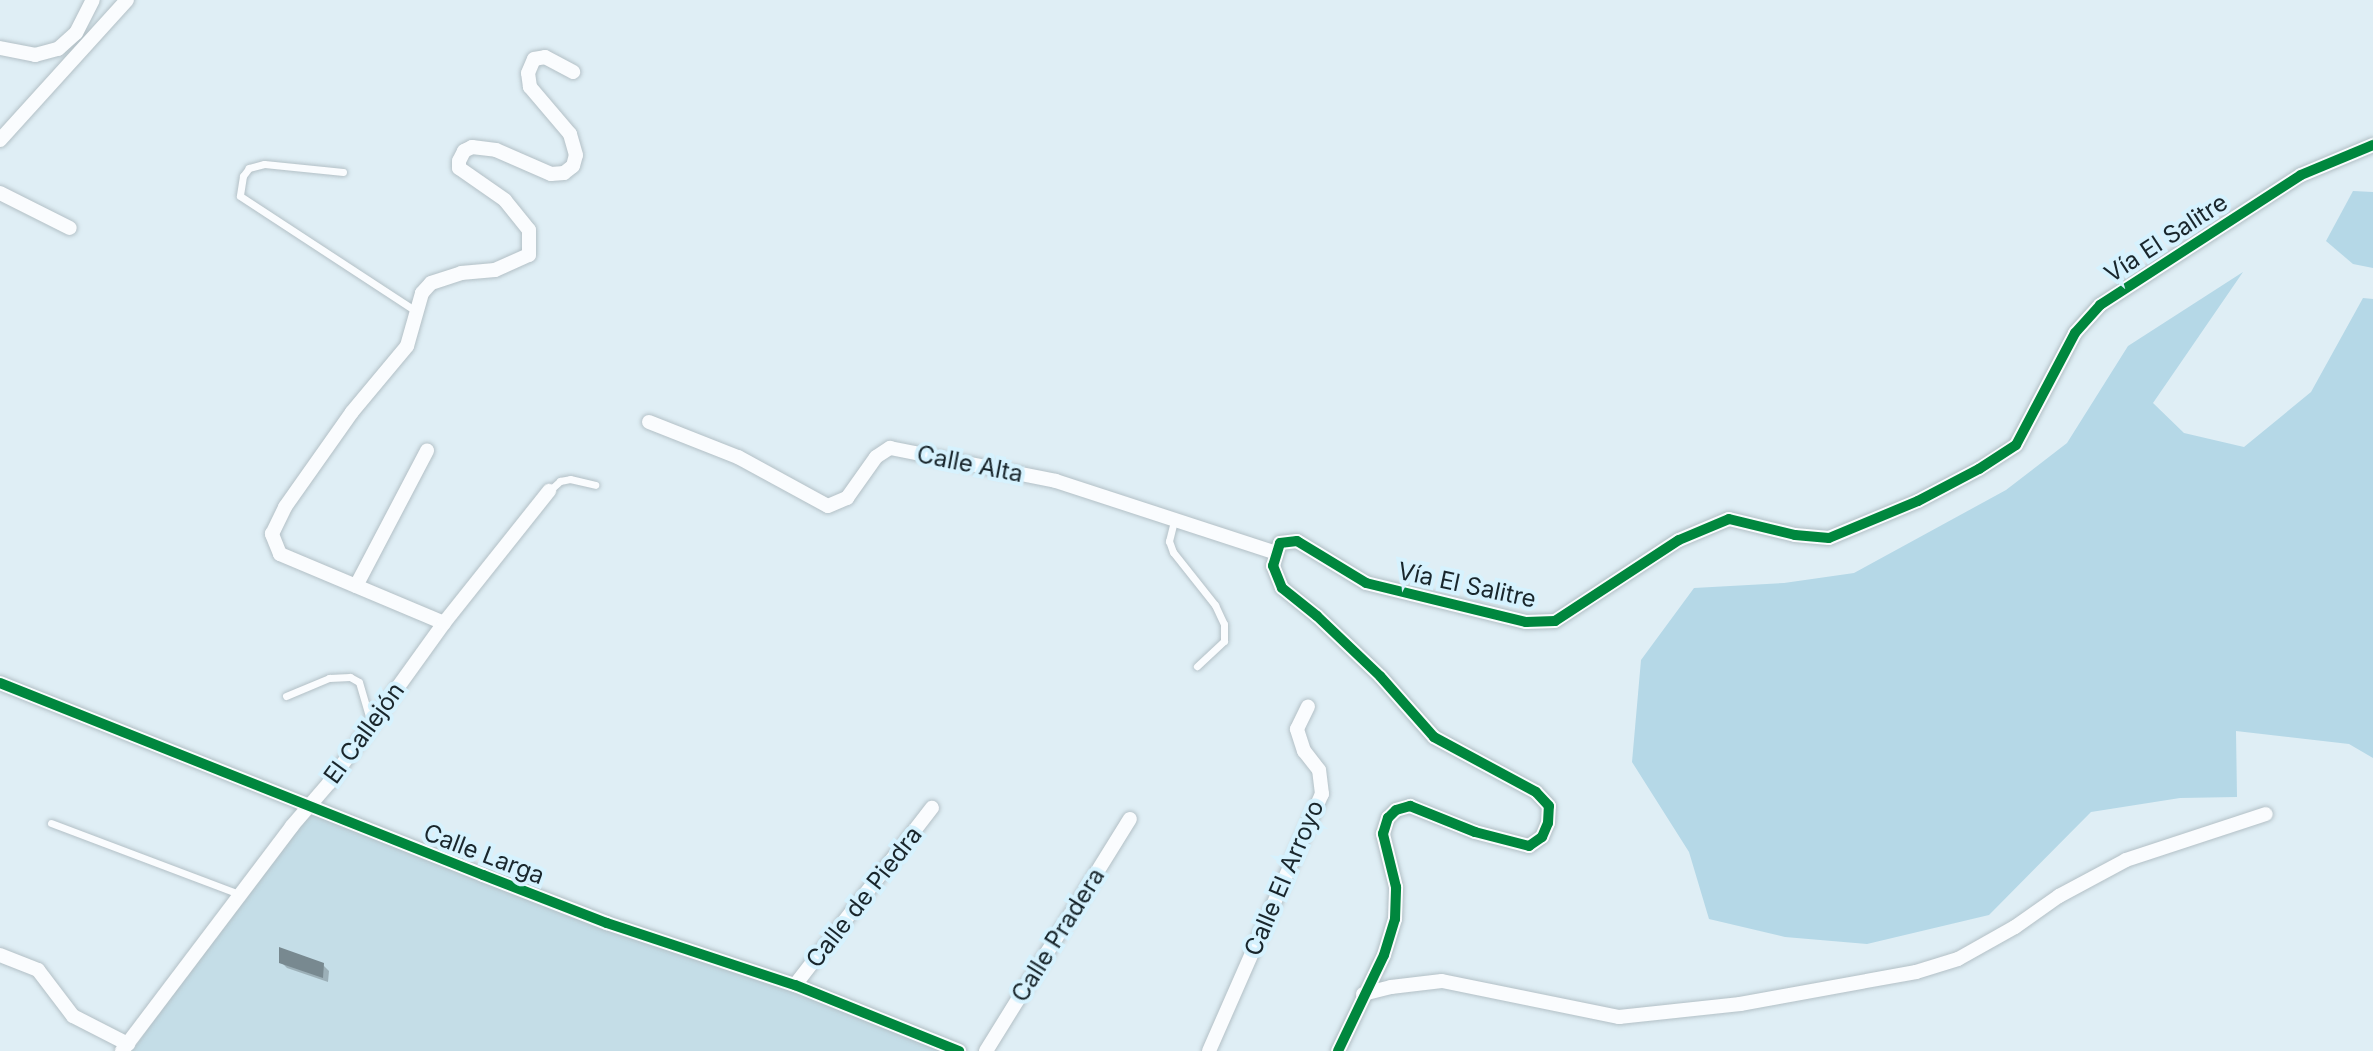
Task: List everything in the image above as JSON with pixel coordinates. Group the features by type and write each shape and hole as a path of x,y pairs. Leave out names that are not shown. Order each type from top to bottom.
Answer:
{"street":[{"path":"0,48 35,55 58,49 76,33 93,0"},
{"path":"0,140 127,0"},
{"path":"444,623 280,554 272,534 285,507 352,412 407,346 415,328 422,293 431,283 461,273 495,270 518,263 529,255 529,230 505,200 459,168 459,161 464,151 472,147 496,150 551,174 564,173 573,166 576,155 570,134 530,87 528,73 534,59 545,57 573,72"},
{"name":"Vía El Salitre","path":"1276,553 1280,543 1297,541 1366,583 1526,622 1555,621 1679,540 1729,519 1795,535 1829,538 1840,534 1918,501 1979,469 2016,445 2075,333 2100,305 2301,175 2373,145"},
{"path":"0,193 70,228"},
{"name":"Calle Alta","path":"649,422 738,457 828,506 847,498 876,457 890,448 1056,481 1276,553"},
{"path":"356,586 427,451"},
{"name":"El Callejón","path":"125,1047 239,894 329,783 444,623 549,491"},
{"path":"1276,553 1273,566 1282,588 1317,616 1380,676 1434,737 1536,792 1549,806 1548,823 1542,837 1529,846 1475,832 1410,806 1396,810 1388,818 1383,834 1396,887 1395,919 1384,955 1338,1051"},
{"name":"Calle Larga","path":"0,683 307,807 607,923 795,985 959,1051"},
{"name":"Calle El Arroyo","path":"1209,1051 1322,794 1319,770 1304,751 1297,729 1308,706"},
{"name":"Calle de Piedra","path":"795,985 932,808"},
{"path":"1363,994 1442,981 1619,1017 1740,1004 1916,972 1958,959 2015,927 2059,896 2126,860 2266,814"},
{"name":"Calle Pradera","path":"986,1051 1130,819"},
{"path":"0,955 38,970 73,1016 125,1047"}],"lane":[{"path":"343,172 264,164 249,168 243,176 240,196 416,311"},
{"path":"549,491 560,481 570,479 595,485"},
{"path":"1174,521 1169,541 1173,552 1215,605 1224,624 1224,641 1197,666"},
{"path":"286,696 329,678 350,677 359,682 371,723"},
{"path":"51,823 239,894"}],"shaded area":[{"path":"2353,191 2373,192 2373,268 2353,264 2326,241"},
{"path":"2243,272 2153,403 2184,433 2244,447 2311,392 2363,298 2373,299 2373,758 2349,744 2236,731 2237,797 2180,798 2091,812 1989,915 1867,944 1785,937 1709,919 1689,852 1632,762 1641,660 1694,588 1784,583 1854,573 2006,490 2067,443 2128,346"},
{"path":"307,807 948,1051 132,1051"}],"building":[{"path":"279,947 324,963 323,978 279,963"}],"cycle path":[{"path":"1338,1051 1384,955 1395,919 1396,887 1383,834 1388,818 1396,810 1410,806 1475,832 1529,846 1542,837 1548,823 1549,806 1536,792 1434,737 1380,676 1317,616 1282,588 1273,566 1280,543 1297,541 1366,583 1526,622 1555,621 1679,540 1729,519 1795,535 1829,538 1918,501 1979,469 2016,445 2075,333 2100,305 2301,175 2373,145"},
{"path":"0,683 607,923 795,985 959,1051"}]}
